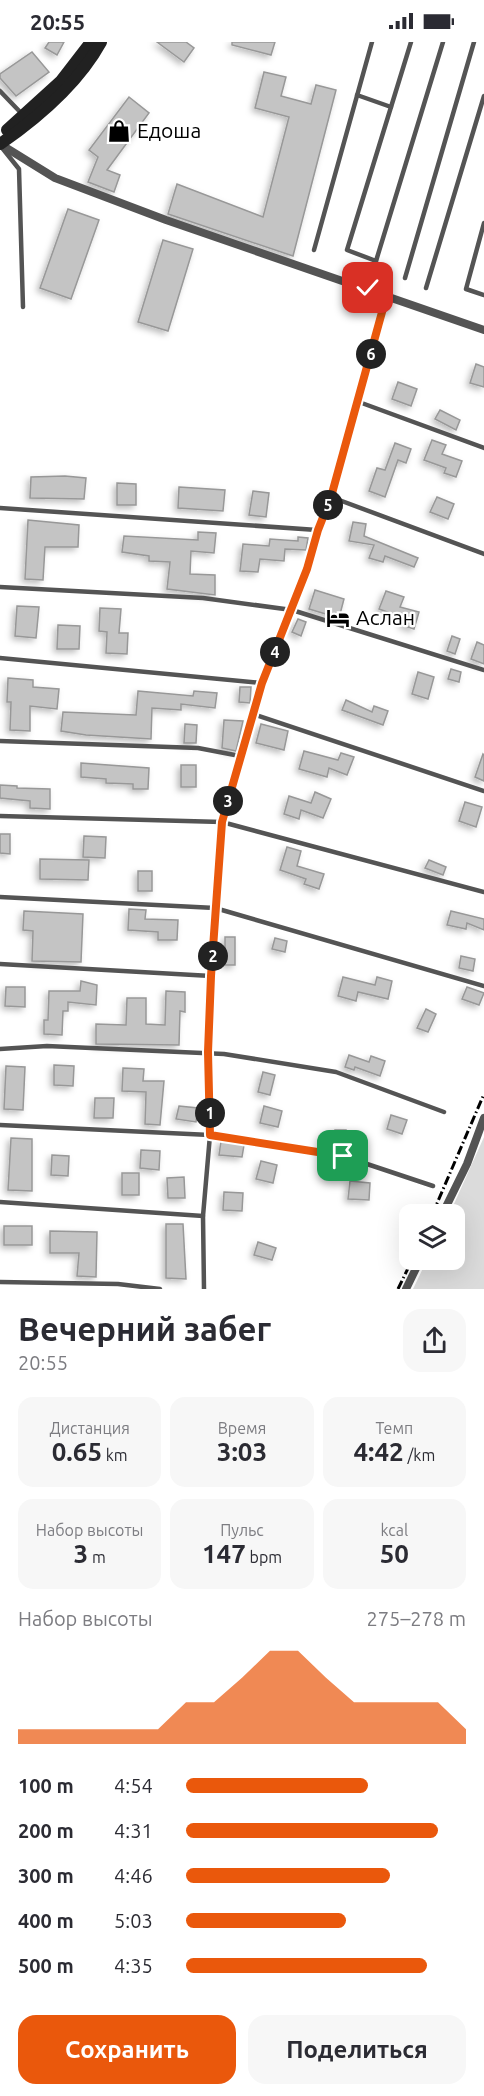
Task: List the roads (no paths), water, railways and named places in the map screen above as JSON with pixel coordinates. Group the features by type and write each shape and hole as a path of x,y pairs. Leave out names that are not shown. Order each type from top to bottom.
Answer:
{"main road":[{"path":"0,134 24,116 61,81 91,42"},
{"path":"0,144 35,119 90,61 101,42"}],"street":[{"path":"0,144 55,178 166,220 387,294 484,330"},
{"path":"222,822 262,683 292,610 331,497 387,294"},
{"path":"447,1204 483,1124"},
{"path":"406,1289 415,1270"}],"lane":[{"path":"314,250 372,42"},
{"path":"376,261 347,250 411,42"},
{"path":"368,288 443,42"},
{"path":"405,278 474,42"},
{"path":"0,91 24,116"},
{"path":"357,95 391,106"},
{"path":"426,288 484,96"},
{"path":"0,144 19,170 23,307"},
{"path":"484,223 466,289 484,295"},
{"path":"358,402 484,448"},
{"path":"331,497 484,554"},
{"path":"0,508 318,530"},
{"path":"0,586 202,598 292,610 484,670"},
{"path":"0,658 262,683"},
{"path":"253,714 484,791"},
{"path":"0,741 198,748 240,756"},
{"path":"0,816 222,822 484,892"},
{"path":"204,1289 203,1216 210,1135 208,1052 222,822"},
{"path":"0,897 215,909 484,986"},
{"path":"0,964 211,976"},
{"path":"0,1048 47,1046 208,1052 336,1072 444,1112"},
{"path":"0,1125 210,1135 343,1156 433,1186"},
{"path":"0,1202 203,1216"},
{"path":"0,1282 86,1283 160,1289"}],"railway":[{"path":"437,1204 484,1094"},
{"path":"398,1289 407,1270"}],"place":[{"name":"Едоша","path":"119,131"},
{"name":"Аслан","path":"338,618"}]}
